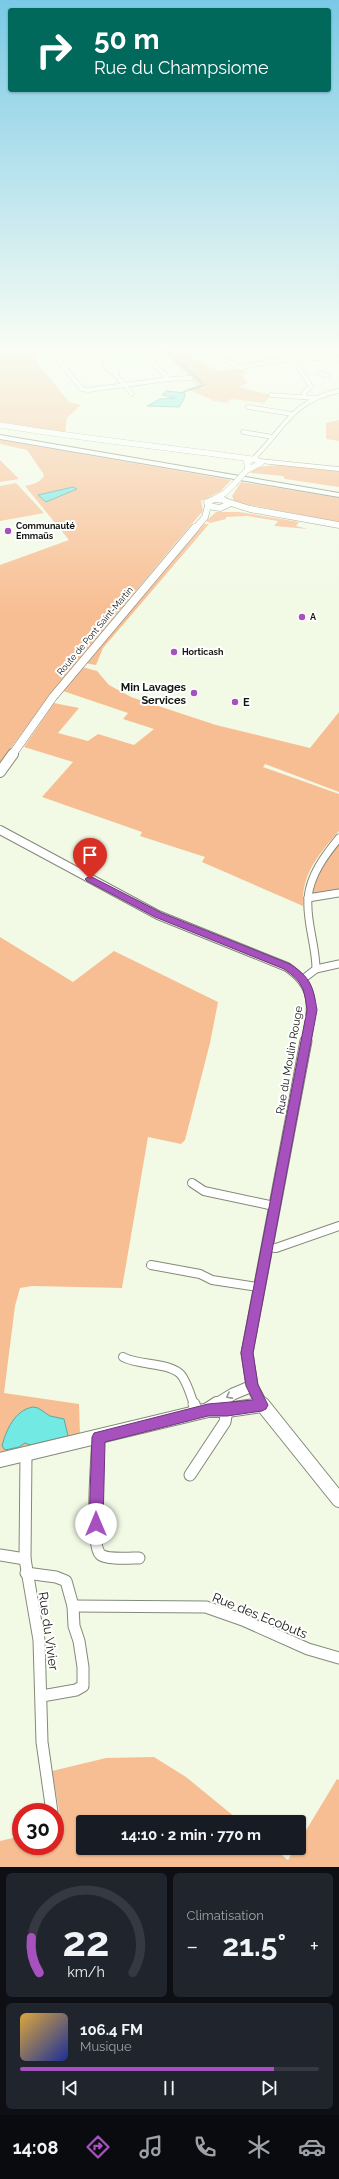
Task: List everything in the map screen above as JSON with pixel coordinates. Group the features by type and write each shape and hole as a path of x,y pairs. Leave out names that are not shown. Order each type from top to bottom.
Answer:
{"highway":[{"path":"7,438 339,495"},
{"path":"30,438 339,491"}],"main road":[{"path":"206,518 208,506 207,502 214,499 225,505"},
{"path":"208,506 225,505 339,525"},
{"name":"Route de Pont Saint-Martin","path":"0,772 53,697 206,518 225,505"}],"street":[{"path":"72,438 130,442 230,457 249,463 283,464 339,469"},
{"path":"225,505 232,486 249,463 272,438"},
{"path":"259,463 260,452"},
{"path":"249,463 283,464"},
{"path":"214,499 232,486"},
{"path":"0,830 158,915 277,961 303,979 316,969 339,964"},
{"path":"316,969 308,898 318,867 339,838"},
{"path":"308,898 339,893"},
{"name":"Rue du Moulin Rouge","path":"303,979 311,998 311,1016 258,1287 247,1353 252,1386 262,1405 339,1500"},
{"path":"192,1183 204,1191 274,1206"},
{"path":"266,1247 276,1248 339,1226"},
{"path":"150,1265 200,1274 212,1280 258,1287"},
{"path":"124,1357 136,1364 170,1369 177,1372 183,1378 202,1411"},
{"path":"202,1411 233,1394 252,1386"},
{"path":"0,1460 202,1411 227,1410 262,1405"},
{"path":"190,1475 225,1422 227,1410"},
{"path":"98,1437 95,1519 97,1548 105,1557 138,1558"},
{"name":"Rue du Vivier","path":"26,1454 24,1558 39,1640 42,1696 42,1742 51,1803"},
{"path":"0,1555 24,1558"},
{"path":"26,1573 56,1577 66,1581 73,1606 74,1626 83,1666 83,1686 76,1690 42,1696"},
{"name":"Rue des Ecobuts","path":"73,1606 206,1607 243,1620 308,1649 331,1657 339,1658"}],"shaded area":[{"path":"339,438 339,441 326,439"},
{"path":"0,440 231,480 221,491 201,501 203,511 55,688 0,763 0,565 69,540 25,486 38,482 44,476 43,473 27,450 0,444"},
{"path":"0,460 19,479 0,482"},
{"path":"278,465 339,470 339,487 285,479 283,476 250,473 257,467"},
{"path":"241,482 339,498 339,522 234,501 232,496"},
{"path":"16,483 44,513 0,521 0,486"},
{"path":"216,512 239,512 299,522 296,526 308,529 274,526 278,521 247,516 226,517 226,519 210,523 206,521"},
{"path":"204,524 209,524 103,648 96,665 84,663"},
{"path":"82,667 97,671 109,685 131,697 216,725 310,748 339,712 339,792 265,764 263,767 339,794 339,831 318,856 308,874 303,895 303,906 202,862 205,857 140,836 142,832 42,797 73,762 24,747 54,703 79,708 58,733 88,741 98,734 134,745 154,729 123,719 128,713 63,691 62,692"},
{"path":"339,841 339,891 312,895 318,875"},
{"path":"0,937 73,982 114,951 218,1002 210,1043 185,1140 181,1144 148,1137 122,1288 32,1286 20,1288 15,1306 4,1393 79,1404 80,1434 0,1452"},
{"path":"154,1757 186,1777 232,1815 76,1815 76,1855 282,1855 288,1860 291,1855 306,1855 306,1830 337,1779 339,1780 339,1867 0,1867 0,1841 12,1838 12,1855 64,1855 64,1803 58,1803 52,1771 106,1758"}],"water":[{"path":"73,487 77,489 46,502 38,495"},
{"path":"33,1407 38,1408 50,1416 64,1419 68,1436 30,1445 25,1443 19,1447 5,1450 2,1446 12,1422 21,1412"}],"place":[{"name":"Communauté Emmaüs","path":"8,531"},
{"name":"A","path":"302,617"},
{"name":"Horticash","path":"174,652"},
{"name":"Min Lavages Services","path":"194,693"},
{"name":"E","path":"235,702"}],"route":[{"path":"90,879 158,915 277,961 299,975 308,986 310,990 312,1010 247,1353 252,1386 262,1405 227,1410 208,1410 98,1437 96,1524"}]}
